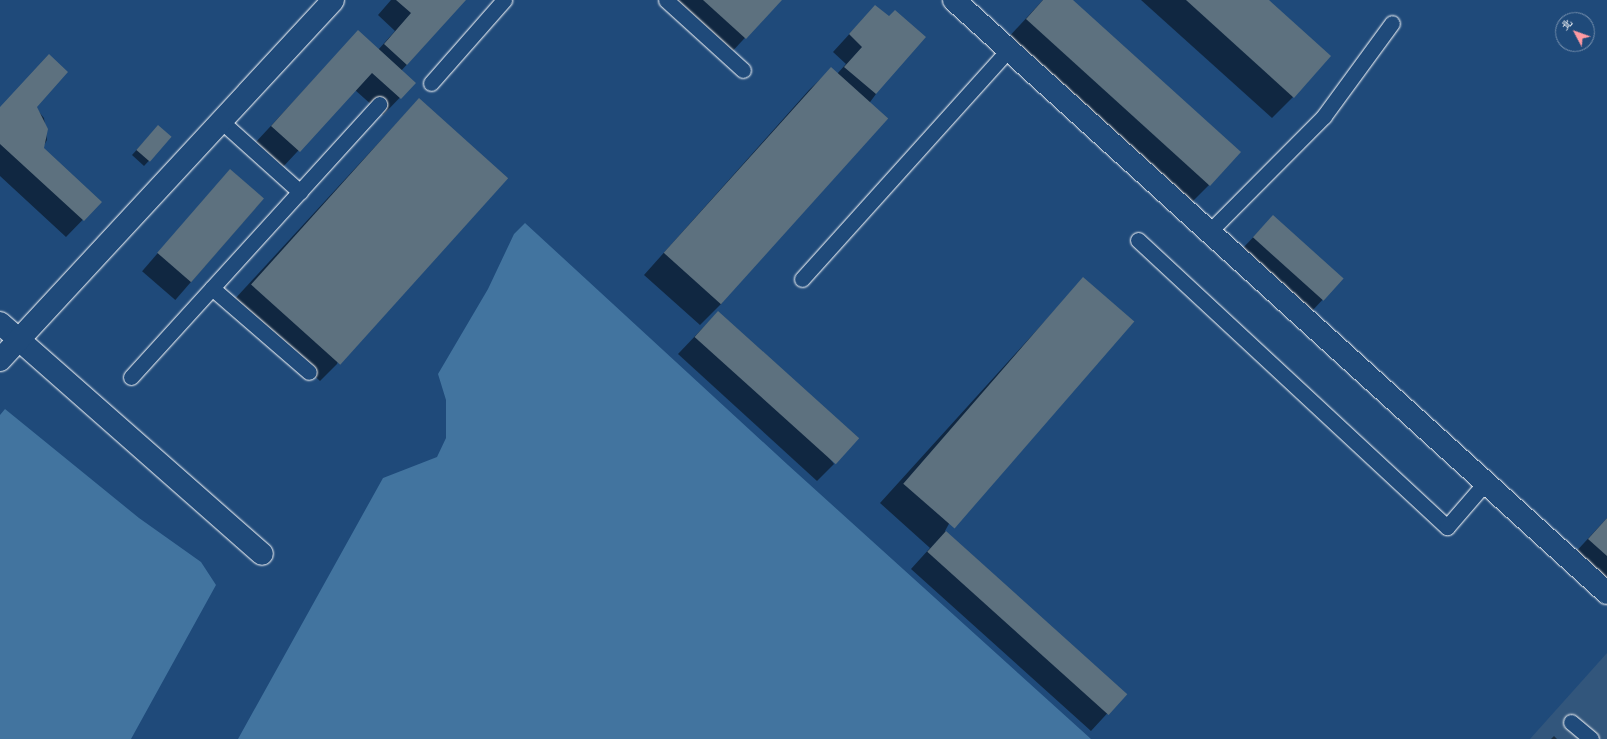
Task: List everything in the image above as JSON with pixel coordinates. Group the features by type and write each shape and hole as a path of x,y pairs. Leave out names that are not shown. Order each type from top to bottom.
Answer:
{"street":[{"path":"0,360 334,0"},
{"path":"954,0 1607,593"},
{"path":"0,323 262,554"}],"lane":[{"path":"431,83 504,0"},
{"path":"666,0 743,70"},
{"path":"1209,232 1324,116 1392,23"},
{"path":"802,279 1008,50"},
{"path":"131,377 379,104"},
{"path":"221,121 300,192"},
{"path":"1138,240 1447,527 1485,483"},
{"path":"212,288 309,372"},
{"path":"1571,722 1591,739"}],"shaded area":[{"path":"525,223 788,465 1091,739 238,739 383,478 437,457 446,438 446,400 438,374 488,289 514,234"},
{"path":"5,409 139,518 201,562 216,585 131,739 0,739 0,415"},
{"path":"1607,653 1607,739 1530,739"}],"building":[{"path":"396,0 466,0 407,65 384,44 411,13"},
{"path":"703,0 782,0 746,39"},
{"path":"1043,0 1073,0 1241,152 1210,186 1026,19"},
{"path":"1186,0 1269,0 1331,56 1294,98"},
{"path":"875,5 889,16 895,10 926,37 876,94 844,67 862,47 849,34"},
{"path":"358,30 416,83 401,99 372,73 300,152 271,126"},
{"path":"49,54 68,72 37,107 48,129 44,148 102,202 84,221 0,144 0,107"},
{"path":"831,67 888,119 721,304 664,253"},
{"path":"419,98 508,178 340,365 251,285"},
{"path":"158,125 172,137 150,162 136,150"},
{"path":"230,169 264,199 191,282 157,253"},
{"path":"1273,215 1344,279 1324,301 1253,237"},
{"path":"1083,277 1134,322 955,528 903,484"},
{"path":"718,311 859,438 836,464 695,337"},
{"path":"1607,518 1607,556 1588,539"},
{"path":"946,531 1127,694 1109,715 927,552"}]}
